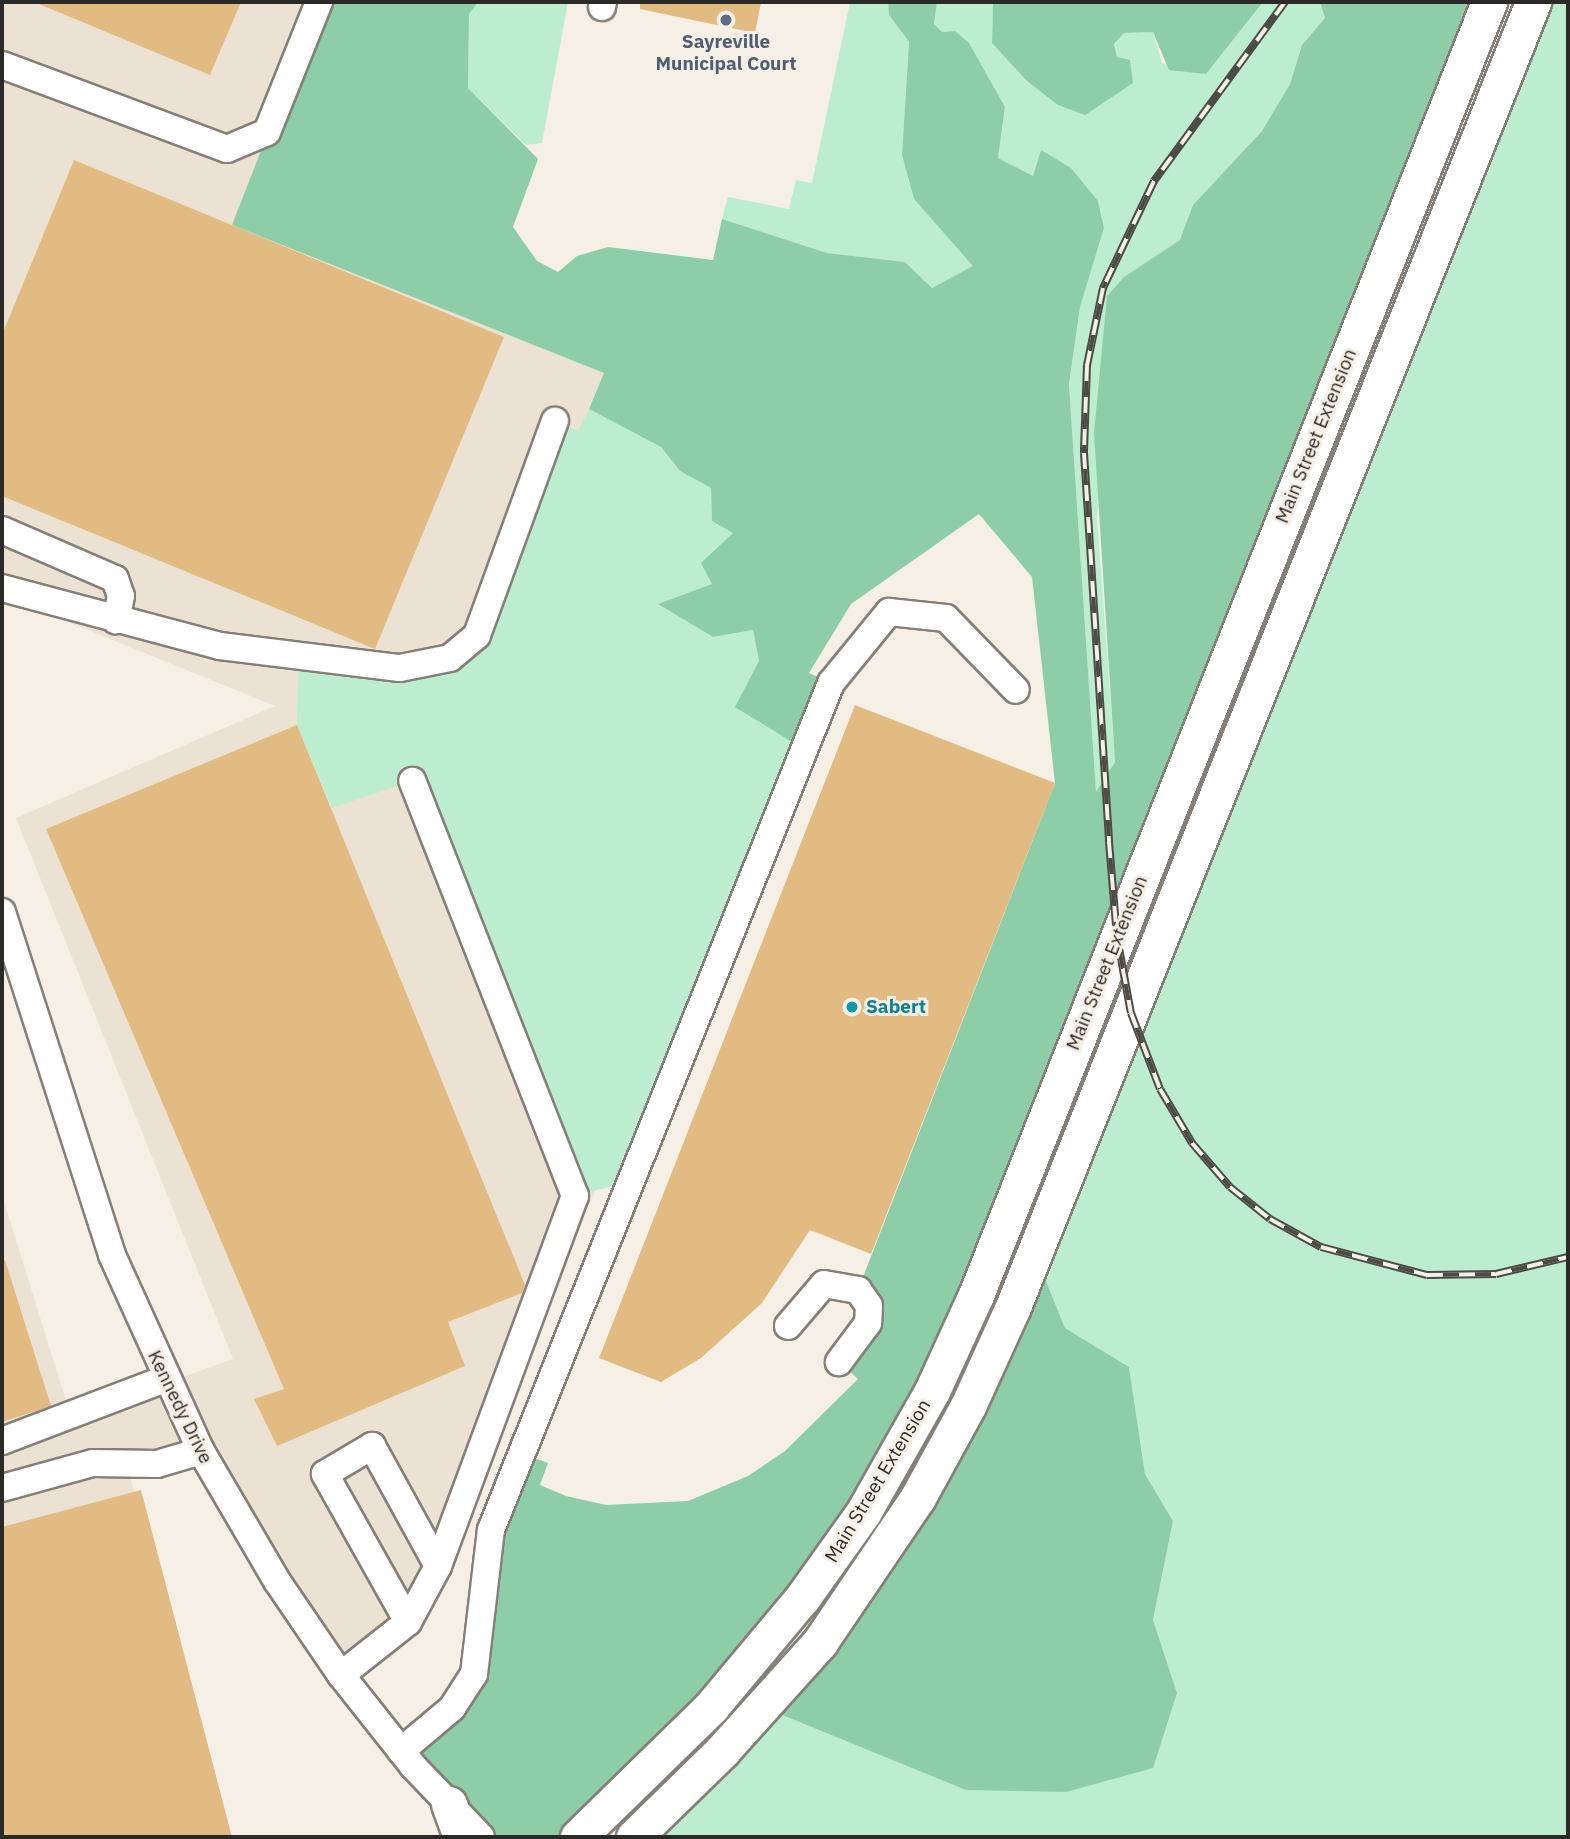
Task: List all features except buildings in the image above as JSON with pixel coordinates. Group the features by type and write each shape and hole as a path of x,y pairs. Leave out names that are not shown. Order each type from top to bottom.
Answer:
{"main road":[{"name":"Main Street Extension","path":"578,1837 719,1698 803,1597 863,1513 932,1391 980,1284 1489,2"},
{"name":"Main Street Extension","path":"634,1837 737,1736 820,1642 918,1499 968,1406 1022,1286 1533,2"},
{"path":"449,1804 461,1837"}],"street":[{"path":"2,65 228,149 267,132 320,2"},
{"path":"2,587 116,620 299,657 400,668 450,658 477,635 555,421"},
{"path":"2,530 115,579 121,596 116,620"},
{"path":"401,1751 453,1708 474,1674 491,1530 831,683 889,612 946,618 1016,690"},
{"path":"341,1675 408,1622 438,1566 575,1196 412,781"},
{"name":"Kennedy Drive","path":"2,912 98,1217 165,1379 201,1451 277,1581 341,1675 401,1751 481,1837"},
{"path":"788,1326 824,1284 843,1283 858,1290 869,1306 868,1323 839,1362"},
{"path":"2,1441 165,1379"},
{"path":"408,1622 325,1474 372,1446 438,1566"},
{"path":"2,1488 93,1463 157,1464 201,1451"}],"shaded area":[{"path":"2,2 331,2 605,373 579,431 596,1188 431,1604 341,1675 201,1451 126,1462 229,1837 2,1837 2,1195 71,1417 233,1359 16,818 275,706 2,595"}],"green space":[{"path":"319,2 478,2 469,14 468,88 538,159 513,227 537,261 558,272 577,256 608,247 713,260 722,219 827,253 905,262 932,288 973,266 914,199 902,155 909,42 889,15 888,2 937,2 934,24 942,32 955,31 969,43 1005,107 998,158 1033,176 1041,150 1071,168 1098,201 1104,228 1080,307 1069,384 1096,792 1115,762 1094,433 1107,296 1124,277 1180,240 1193,205 1262,131 1290,84 1302,45 1325,18 1320,2 1489,2 1117,937 863,1513 578,1837 481,1837 401,1751 452,1708 483,1578 523,1454 548,1463 540,1485 566,1496 606,1505 688,1501 748,1476 785,1451 858,1379 839,1362 859,1340 858,1290 1055,783 1032,577 979,514 851,604 809,673 831,683 805,750 735,707 759,661 753,630 713,637 658,604 712,584 701,563 733,533 712,521 711,488 680,471 661,447 589,409 604,373 232,225"},
{"path":"478,2 568,2 542,143 526,145 468,88 469,13"},
{"path":"850,2 888,2 889,15 909,42 902,155 914,199 974,266 932,288 905,262 827,253 722,219 728,197 789,209 796,180 812,183"},
{"path":"937,2 993,2 992,43 1058,105 1117,57 1114,44 1124,33 1153,32 1162,63 1206,74 1263,2 1320,2 1325,18 1302,46 1290,84 1262,131 1193,205 1181,240 1124,277 1097,516 1115,762 1096,793 1069,384 1080,307 1104,228 1098,201 1041,150 1033,177 998,158 1005,107 934,24"},
{"path":"993,2 1263,2 1206,74 1169,70 1153,32 1124,33 1114,44 1117,57 1130,60 1133,83 1085,115 1058,105 1027,81 992,43"},
{"path":"1533,2 1568,2 1568,1837 634,1837 763,1707 1177,1693 1153,1620 1173,1521 1145,1474 1129,1367 1065,1328 1035,1254"},
{"path":"589,409 661,447 680,471 711,488 712,521 734,533 713,584 659,604 713,637 753,630 759,660 805,750 631,1181 575,1196 412,781 332,808 297,725 299,657 400,668 477,635 555,421 578,431"},
{"path":"1035,1254 1065,1328 1129,1367 1145,1474 1173,1521 1153,1620 1177,1693 1153,1768 1066,1792 966,1790 763,1707 820,1642"}],"railway":[{"path":"1285,2 1154,181 1103,288 1087,365 1084,453 1109,842 1117,937 1131,1013 1160,1089 1192,1143 1230,1187 1270,1219 1321,1247 1427,1275 1496,1274 1568,1257"}],"place":[{"name":"Sayreville Municipal Court","path":"726,20"},
{"name":"Sabert","path":"852,1007"}]}
